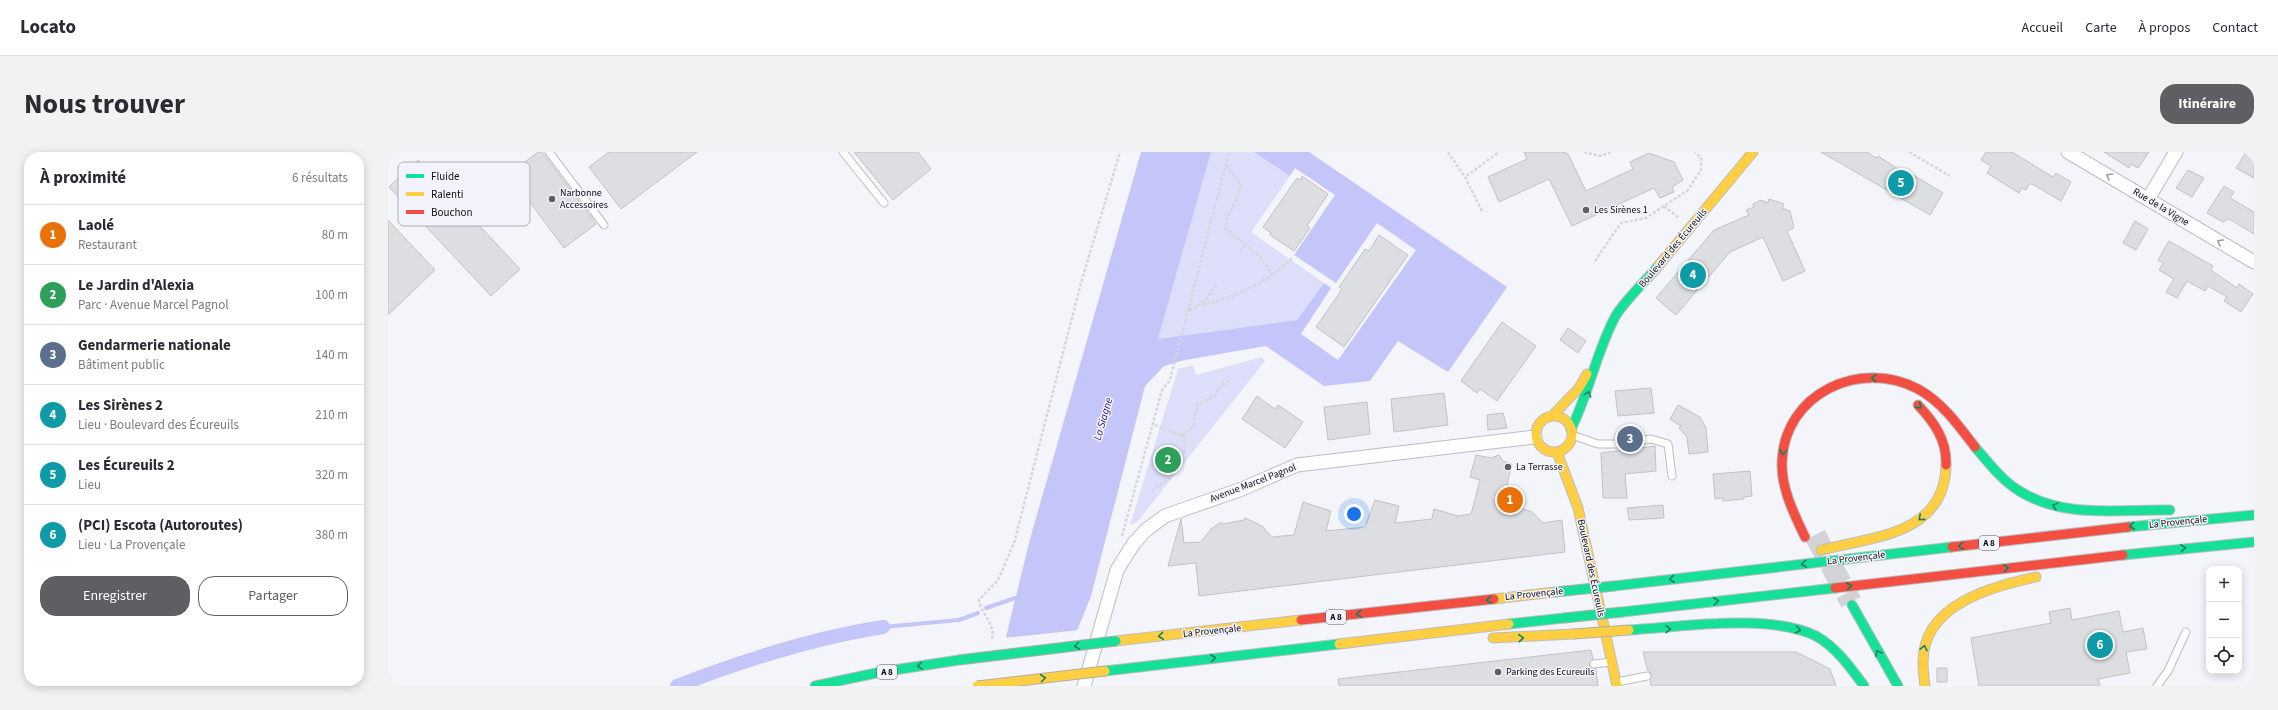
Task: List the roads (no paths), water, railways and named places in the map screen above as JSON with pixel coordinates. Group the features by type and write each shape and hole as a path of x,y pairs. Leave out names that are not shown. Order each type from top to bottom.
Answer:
{"main road":[{"name":"Boulevard des Écureuils","path":"1572,432 1584,403 1601,350 1616,316 1753,152"},
{"name":"Boulevard des Écureuils","path":"1552,416 1579,388 1601,350"},
{"path":"1805,537 1784,482 1782,462 1785,440 1796,416 1812,398 1832,385 1862,377 1890,379 1918,390 1953,421 2000,475 2014,487 2038,501 2076,511 2177,510"},
{"path":"1802,428 1804,421 1818,406 1836,394 1868,389"},
{"path":"1814,551 1879,538 1898,532 1915,523 1934,504 1941,493 1947,473 1948,451 1940,432 1927,413 1909,397"},
{"path":"1552,416 1565,419 1572,432 1567,446 1557,452 1551,452 1541,447 1535,437 1537,426 1540,422 1552,416"},
{"name":"Boulevard des Écureuils","path":"1557,452 1568,476 1578,508 1616,684"},
{"path":"2191,512 2226,517"},
{"name":"La Provençale","path":"815,686 881,672 959,660 1555,592 2254,515"},
{"path":"977,686 1412,634 1622,612 2130,554 2254,542"},
{"path":"2067,571 2130,554"},
{"path":"1752,570 1801,555"},
{"path":"1925,686 1922,674 1924,646 1933,628 1950,610 1970,597 1985,590 2045,576"},
{"path":"1852,605 1898,686"},
{"path":"1412,634 1480,638 1749,625 1781,627 1802,631 1827,644 1837,652 1864,686"}],"street":[{"name":"Rue de la Vigne","path":"2068,152 2254,262"},
{"path":"2148,199 2176,152"},
{"name":"Avenue Marcel Pagnol","path":"1084,686 1117,570 1134,543 1146,530 1165,516 1242,489 1297,465 1535,437"}],"lane":[{"path":"549,152 604,225"},
{"path":"843,152 884,203"},
{"path":"1572,432 1598,444 1620,444 1651,439 1668,444 1672,476"},
{"path":"2157,686 2168,670 2186,632"},
{"path":"1594,664 1611,662"},
{"path":"1616,684 1647,676"}],"water":[{"name":"La Siagne","path":"1141,152 1211,152 1158,339 1297,320 1324,283 1331,288 1301,334 1338,360 1416,250 1377,223 1336,283 1294,255 1335,195 1295,168 1290,176 1254,152 1309,152 1507,287 1448,372 1398,341 1370,381 1324,386 1266,346 1185,360 1164,366 1145,386 1091,596 1055,686 994,686 1030,539"}],"waterway":[{"path":"986,608 1015,598"},
{"path":"883,627 959,620 978,613"},
{"path":"677,686 728,667 779,651 831,637 883,627"}],"tunnel":[{"path":"1815,535 1851,602"}],"place":[{"name":"Les Écureuils 2","path":"1901,183"},
{"name":"Narbonne Accessoires","path":"552,199"},
{"name":"Les Sirènes 1","path":"1586,210"},
{"name":"Les Sirènes 2","path":"1693,275"},
{"name":"Gendarmerie nationale","path":"1630,439"},
{"name":"Le Jardin d'Alexia","path":"1168,460"},
{"name":"La Terrasse","path":"1508,467"},
{"name":"Laolé","path":"1510,500"},
{"name":"(PCI) Escota (Autoroutes)","path":"2100,645"},
{"name":"Parking des Ecureuils","path":"1498,672"}]}
